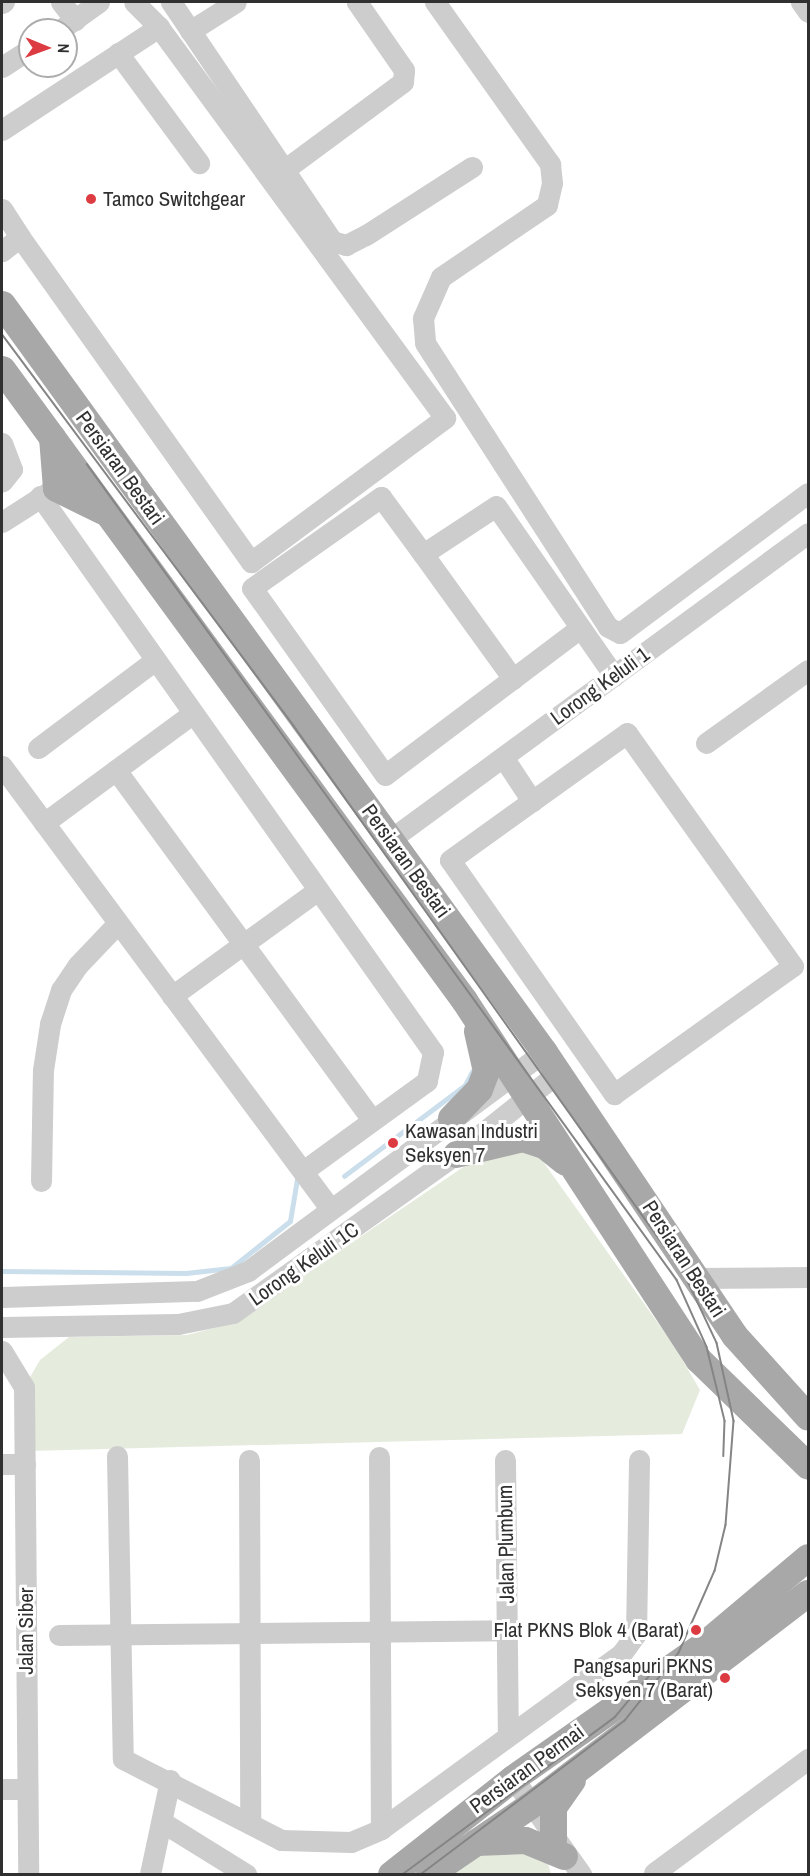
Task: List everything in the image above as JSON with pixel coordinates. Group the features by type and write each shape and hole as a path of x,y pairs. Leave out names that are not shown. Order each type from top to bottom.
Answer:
{"main road":[{"name":"Persiaran Bestari","path":"2,304 551,1062 734,1335 806,1416"},
{"name":"Persiaran Bestari","path":"2,369 464,1000 698,1359 806,1467"},
{"path":"52,437 48,492 110,516"},
{"path":"451,1118 479,1089 486,1071 484,1046 464,1000"},
{"path":"456,1154 507,1138 534,1140 554,1151 588,1189"},
{"name":"Persiaran Permai","path":"393,1871 513,1778 703,1645 807,1556"},
{"name":"Persiaran Permai","path":"429,1875 529,1806 608,1742 804,1599"},
{"path":"566,1857 553,1807 560,1792 608,1742"},
{"path":"474,1842 525,1840 566,1857"}],"street":[{"path":"61,2 66,18"},
{"path":"77,18 99,2"},
{"path":"2,209 251,562 445,418 159,27 134,2"},
{"path":"171,2 332,241 346,245 472,167"},
{"path":"190,31 215,9 236,2"},
{"path":"284,170 403,82 404,70 357,2"},
{"path":"435,2 550,164 552,183 547,205 441,277 423,318 425,343 608,627 620,633 808,493"},
{"path":"801,2 808,12"},
{"path":"2,130 159,27"},
{"path":"118,53 199,163"},
{"path":"2,67 18,57"},
{"path":"2,251 20,237"},
{"path":"2,443 12,469 2,482"},
{"path":"2,522 78,473"},
{"path":"48,492 155,660 433,1052 427,1081 303,1171"},
{"path":"513,679 381,497 252,588 385,775 513,679 580,628"},
{"path":"423,554 496,506 614,676"},
{"path":"788,508 807,534"},
{"name":"Lorong Keluli 1","path":"391,839 807,534"},
{"path":"38,748 155,660"},
{"path":"706,743 808,670"},
{"path":"44,823 193,713"},
{"path":"627,734 793,966 614,1094 450,860 532,801 627,734"},
{"path":"503,757 532,801"},
{"path":"2,766 330,1207"},
{"path":"116,770 372,1120"},
{"path":"172,996 318,890"},
{"path":"41,1181 43,1070 50,1024 61,990 78,965 118,923"},
{"name":"Lorong Keluli 1C","path":"2,1328 178,1324 234,1313 456,1154 521,1086 551,1062"},
{"name":"Lorong Keluli 1C","path":"2,1297 197,1291 248,1271 451,1118 521,1086"},
{"path":"695,1278 808,1277"},
{"name":"Jalan Siber","path":"2,1351 24,1387 28,1875"},
{"path":"117,1456 120,1752 133,1765 178,1785 281,1839 351,1842 381,1828 622,1653 636,1634 639,1460"},
{"path":"379,1457 381,1828"},
{"path":"249,1460 250,1824"},
{"name":"Jalan Plumbum","path":"505,1460 508,1736"},
{"path":"2,1464 25,1464"},
{"path":"59,1635 507,1630"},
{"path":"654,1873 808,1759"},
{"path":"513,1778 529,1806 566,1857"},
{"path":"150,1875 168,1825 178,1785"},
{"path":"2,1789 27,1789"},
{"path":"168,1825 246,1875"}],"shaded area":[{"path":"503,1149 537,1153 675,1347 700,1390 682,1434 30,1451 29,1379 40,1360 69,1337 187,1335 233,1323 484,1153"},
{"path":"494,1845 547,1860 551,1874 445,1874"}],"waterway":[{"path":"344,1176 465,1085 472,1072"},
{"path":"2,1271 186,1273 231,1268 290,1221 297,1179"}],"tram line":[{"path":"2,334 294,726 685,1275 717,1343 734,1421 726,1525 715,1571 679,1653 625,1721 422,1874"},
{"path":"87,464 677,1280 707,1347 725,1421 724,1456"},
{"path":"403,1874 615,1717 655,1669"}],"place":[{"name":"Tamco Switchgear","path":"91,199"},
{"name":"Kawasan Industri Seksyen 7","path":"393,1143"},
{"name":"Flat PKNS Blok 4 (Barat)","path":"696,1630"},
{"name":"Pangsapuri PKNS Seksyen 7 (Barat)","path":"725,1678"}]}
